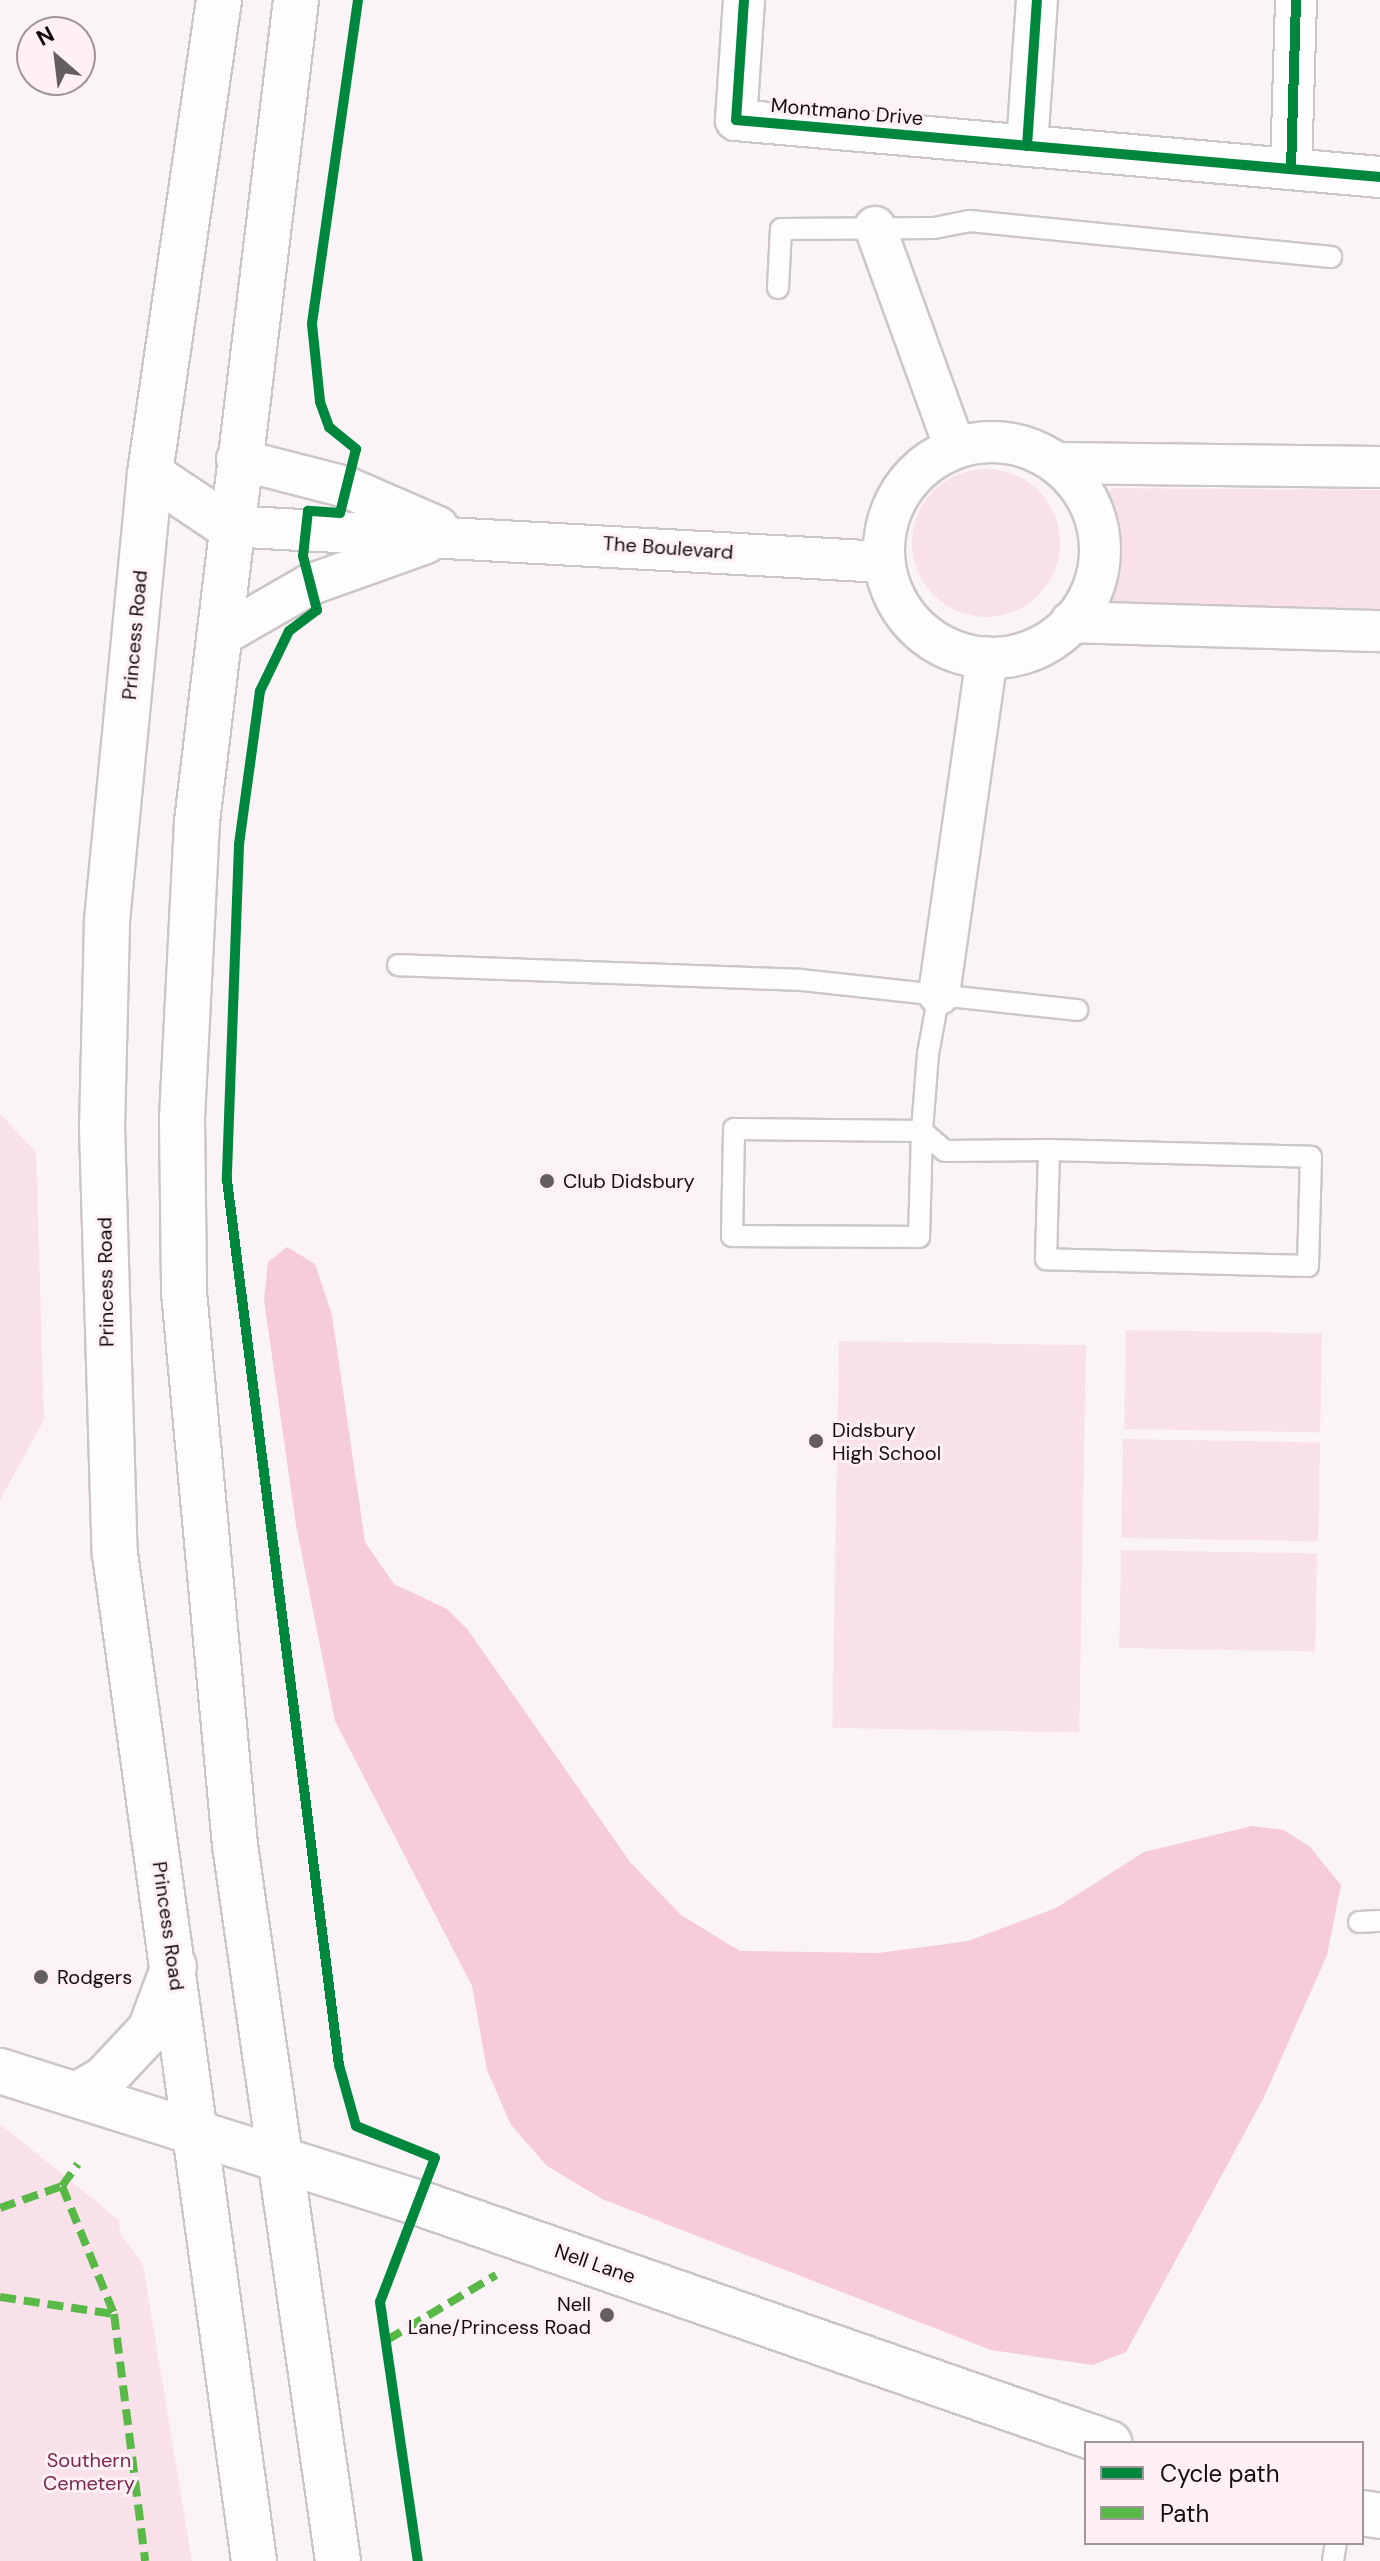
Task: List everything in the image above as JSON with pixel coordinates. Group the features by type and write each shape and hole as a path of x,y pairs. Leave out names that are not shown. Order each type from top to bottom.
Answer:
{"main road":[{"name":"Princess Road","path":"219,0 150,474 107,924 103,1142 115,1554 200,2134 254,2561"},
{"path":"296,0 228,526 187,945 184,1292 235,1845 338,2561"},
{"path":"150,474 237,459"},
{"path":"150,474 228,526"},
{"path":"78,2094 104,2079 150,2030 174,1966"},
{"name":"Nell Lane","path":"0,2071 280,2157 1103,2441"}],"street":[{"name":"Montmano Drive","path":"744,0 736,120 1380,177"},
{"path":"1027,146 1037,0"},
{"path":"1291,169 1296,0"},
{"path":"875,227 955,448"},
{"path":"989,441 1025,446 1057,463 1085,495 1101,545 1097,577 1071,622 1037,649 987,657 943,647 914,625 894,596 884,562 886,526 900,493 924,466 955,448 989,441"},
{"name":"The Boulevard","path":"237,459 346,487 452,534"},
{"path":"1057,463 1380,467"},
{"name":"The Boulevard","path":"228,526 452,534 884,562"},
{"name":"The Boulevard","path":"217,638 309,585 452,534"},
{"path":"1071,622 1380,631"},
{"path":"939,994 987,657"}],"lane":[{"path":"778,288 781,229 970,221 1331,257"},
{"path":"398,965 801,980 1077,1010"},
{"path":"939,994 922,1131 919,1237 732,1236 734,1129 922,1131 945,1151 1049,1150 1311,1157 1308,1266 1046,1259 1049,1150"},
{"path":"1359,1922 1380,1921"}],"green space":[{"path":"986,469 1015,474 1039,490 1055,514 1060,543 1055,572 1039,596 1015,612 986,617 957,612 933,596 917,572 912,543 917,514 933,490 957,474"},
{"path":"1112,488 1380,490 1380,613 1106,606 1116,554 1105,499"},
{"path":"0,1114 36,1152 44,1420 0,1500"},
{"path":"1126,1330 1322,1333 1320,1432 1124,1429"},
{"path":"839,1341 1086,1345 1079,1732 832,1728"},
{"path":"1123,1439 1320,1442 1318,1541 1121,1538"},
{"path":"1121,1550 1317,1553 1315,1651 1119,1648"},
{"name":"Southern Cemetery","path":"0,2124 119,2220 120,2233 143,2265 192,2561 0,2561"}],"shaded area":[{"path":"287,1247 315,1264 332,1315 365,1542 394,1584 447,1609 468,1630 630,1862 681,1915 740,1951 879,1953 968,1941 1056,1908 1144,1852 1252,1826 1284,1830 1310,1847 1341,1885 1327,1955 1264,2097 1126,2352 1093,2365 991,2350 602,2199 547,2166 511,2125 487,2070 472,1986 335,1721 296,1525 264,1300 268,1262"}],"marked path":[{"path":"0,2208 62,2186 78,2164"},
{"path":"62,2186 114,2314 145,2561"},
{"path":"387,2340 496,2275"},
{"path":"0,2297 114,2314"}],"cycle path":[{"path":"358,0 312,324 320,402 329,427 356,449 340,513 308,511 303,556 317,610 289,631 260,691 239,845 227,1180 339,2065 356,2126 435,2158 380,2302 418,2561"},
{"path":"744,0 736,120 1380,177"},
{"path":"1027,146 1037,0"},
{"path":"1291,169 1296,0"}],"place":[{"name":"Club Didsbury","path":"547,1181"},
{"name":"Didsbury High School","path":"816,1441"},
{"name":"Rodgers","path":"41,1977"},
{"name":"Nell Lane/Princess Road","path":"607,2315"}]}
